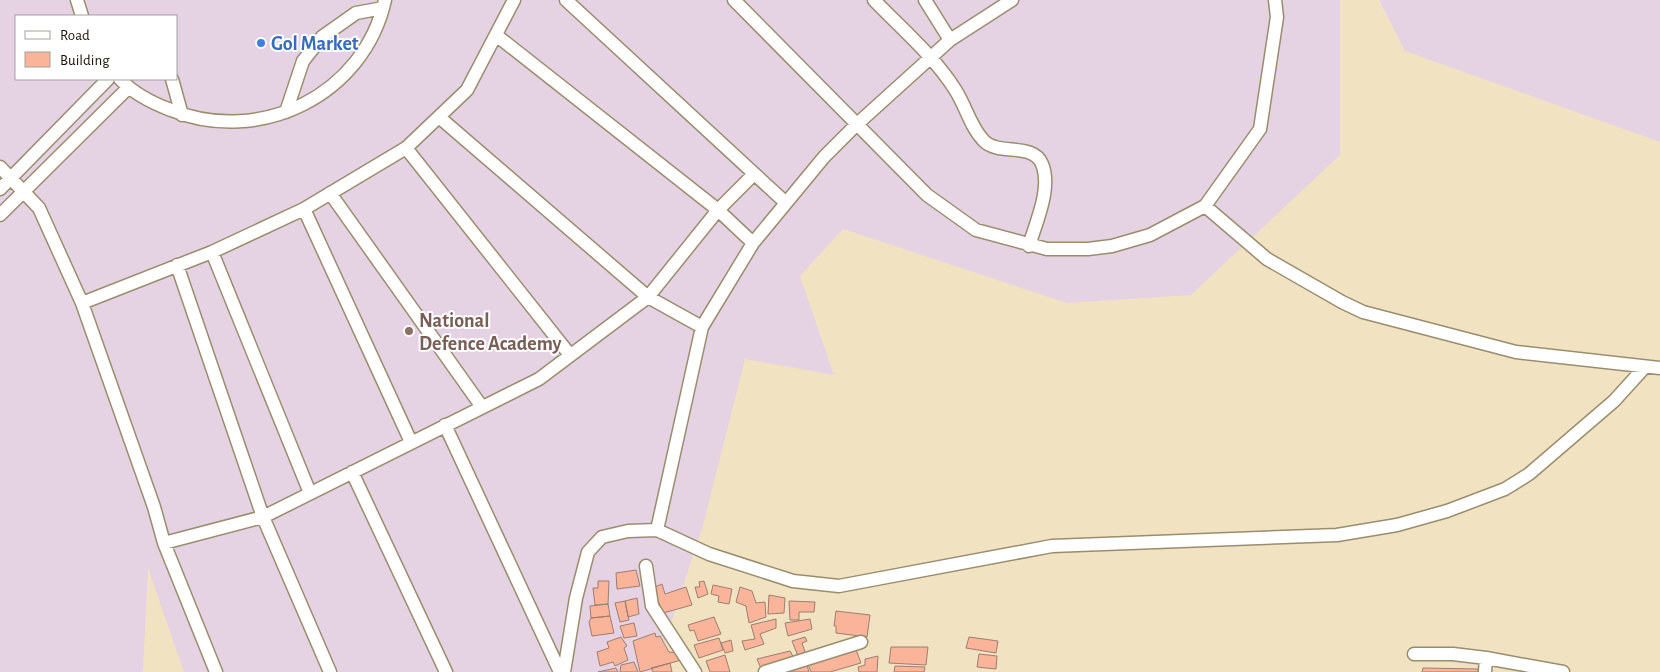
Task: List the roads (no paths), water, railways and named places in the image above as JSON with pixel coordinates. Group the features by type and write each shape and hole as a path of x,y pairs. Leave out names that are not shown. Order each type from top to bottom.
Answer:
{"street":[{"path":"77,0 84,15"},
{"path":"82,303 212,252 304,209 406,148 467,90 514,0"},
{"path":"566,0 786,202"},
{"path":"734,0 927,195 976,230 1047,249 1088,249 1112,246 1150,235 1205,206 1260,129 1277,17 1275,0"},
{"path":"874,0 929,57 956,90 985,142 996,148 1027,152 1037,157 1041,162 1044,173 1042,199 1030,246"},
{"path":"925,0 950,40"},
{"path":"657,530 702,326 754,243 824,157 856,125 950,40 1012,0"},
{"path":"0,215 124,83 153,103 182,115 216,122 252,122 286,112 319,97 348,73 370,43 384,4"},
{"path":"286,112 303,61 322,37 356,13 384,4"},
{"path":"496,35 718,210 754,243"},
{"path":"0,189 107,80"},
{"path":"172,80 182,115"},
{"path":"440,117 648,297 702,326"},
{"path":"406,148 570,355"},
{"path":"0,167 24,190 38,208 82,303 154,507 164,543 216,672"},
{"path":"164,543 263,518 539,378 648,297 718,210 754,174"},
{"path":"330,194 482,407"},
{"path":"1205,206 1267,259 1363,312 1516,352 1644,368 1660,368"},
{"path":"304,209 411,442"},
{"path":"212,252 310,493"},
{"path":"177,265 263,518 330,672"},
{"path":"562,672 576,598 588,552 602,538 628,531 657,530 708,554 793,581 839,586 1052,546 1318,536 1355,532 1397,524 1447,511 1505,488 1529,474 1614,401 1644,368"},
{"path":"445,425 562,672"},
{"path":"352,472 446,672"},
{"path":"646,566 652,606 695,672"},
{"path":"765,672 861,642"},
{"path":"1414,654 1453,654 1564,672"},
{"path":"1485,672 1486,658"}],"place":[{"name":"Gol Market","path":"261,43"},
{"name":"National Defence Academy","path":"409,331"}]}
